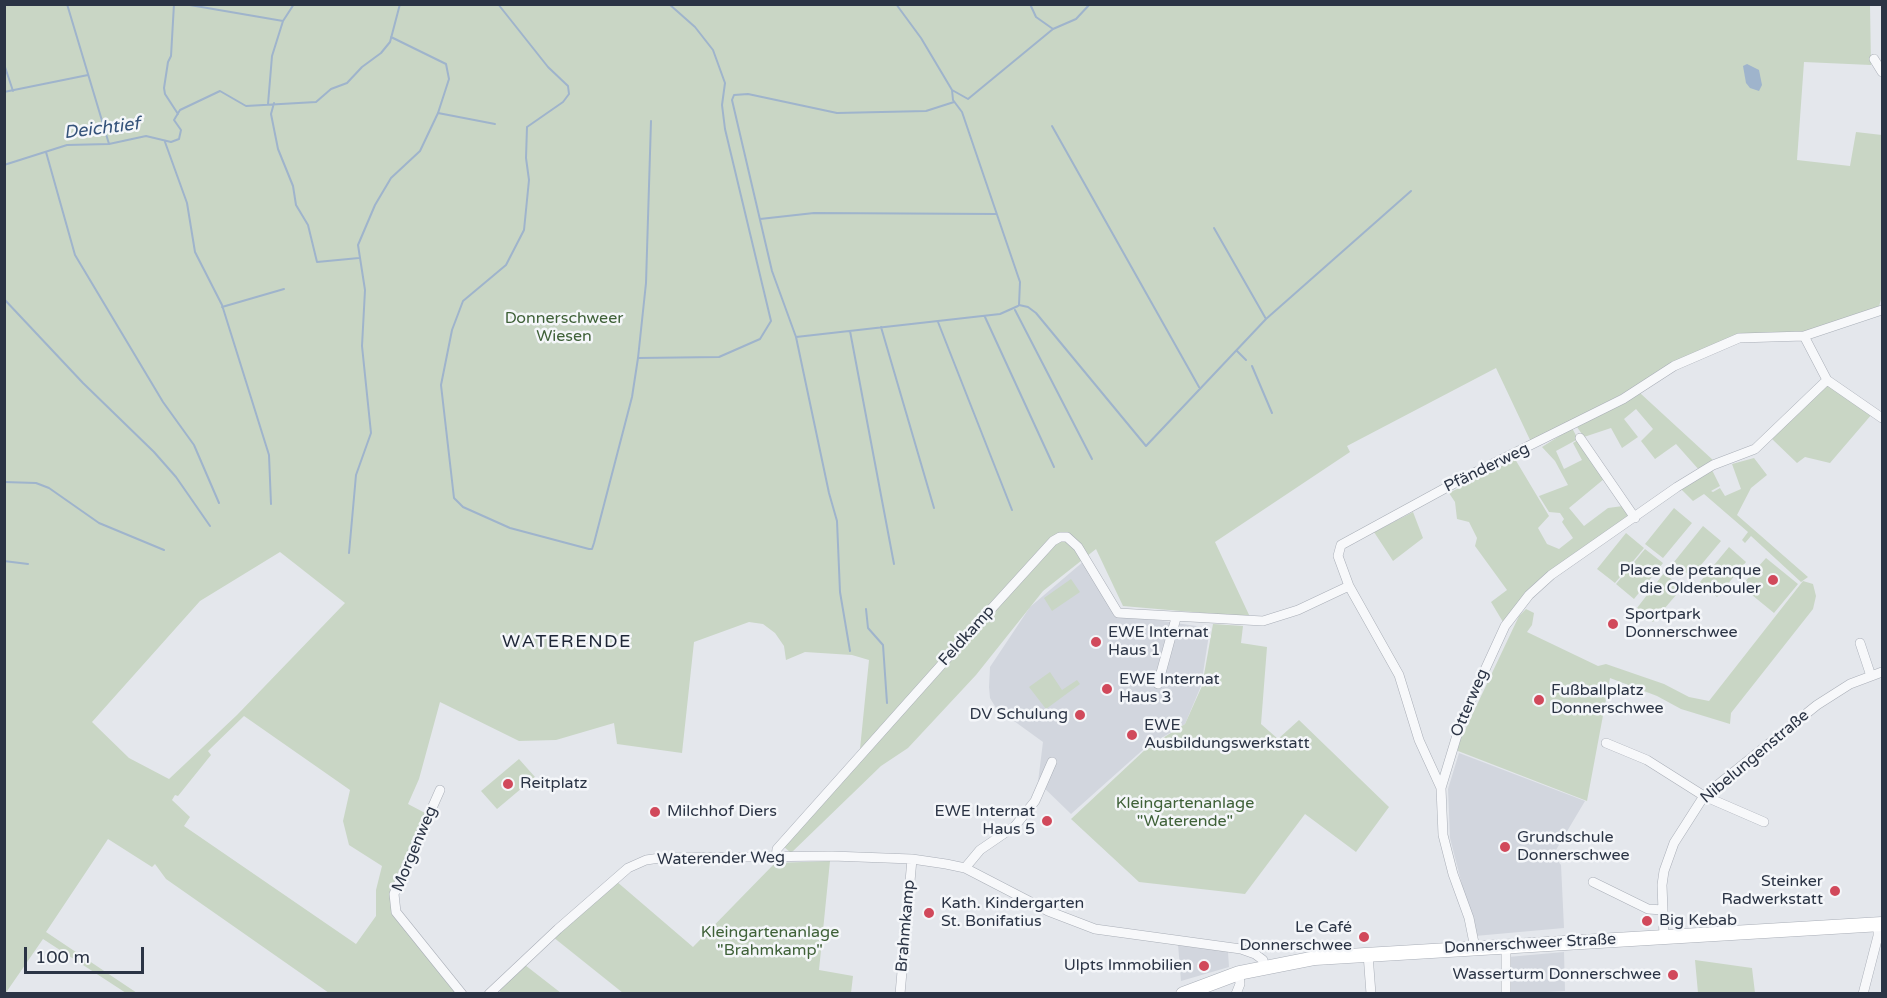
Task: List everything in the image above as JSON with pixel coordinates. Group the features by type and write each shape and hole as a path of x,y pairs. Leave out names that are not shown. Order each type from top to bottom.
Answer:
{"main road":[{"name":"Donnerschweer Straße","path":"1183,993 1264,966 1315,958 1880,924"}],"street":[{"path":"1874,59 1882,72"},
{"name":"Pfänderweg","path":"1441,788 1419,740 1399,675 1350,586 1338,556 1341,545 1462,479 1623,399 1674,366 1739,338 1804,336 1882,310"},
{"path":"1804,336 1827,380 1882,418"},
{"name":"Otterweg","path":"1474,948 1469,918 1453,874 1443,835 1441,788 1461,722 1505,626 1529,596 1551,575 1713,465 1755,449 1827,380"},
{"path":"1580,438 1635,518"},
{"name":"Feldkamp","path":"776,858 777,849 1053,541 1060,537 1072,540 1118,613 1263,621 1298,610 1350,586"},
{"path":"1158,684 1176,618"},
{"path":"1860,643 1871,676"},
{"name":"Nibelungenstraße","path":"1664,936 1662,910 1664,871 1674,843 1704,796 1817,705 1851,684 1882,672"},
{"path":"1606,743 1647,760 1704,796 1764,822"},
{"path":"965,868 980,849 1015,826 1035,801 1052,762"},
{"name":"Morgenweg","path":"440,790 394,894 396,912 462,993"},
{"name":"Waterender Weg","path":"489,993 628,868 646,860 660,858 912,859 965,868 1048,911 1095,929 1241,949 1255,954 1263,960 1264,966"},
{"name":"Brahmkamp","path":"900,993 912,859"},
{"path":"1593,882 1648,909 1662,910"},
{"path":"1863,993 1880,924"},
{"path":"1506,946 1506,993"},
{"path":"1368,954 1371,993"},
{"path":"1236,993 1240,984 1239,973"}],"shaded area":[{"path":"1084,561 1114,614 1210,628 1201,686 1185,724 1146,747 1071,814 1038,782 1043,742 996,708 990,698 990,667 1030,607"},
{"name":"Grundschule Donnerschwee","path":"1459,753 1585,801 1553,855 1561,865 1564,928 1475,936 1450,838 1448,789"},
{"path":"1178,944 1228,952 1229,967 1181,981"},
{"path":"1564,952 1565,991 1508,994 1508,957"}],"green space":[{"name":"Donnerschweer Wiesen","path":"5,5 1870,5 1871,65 1804,62 1797,160 1850,166 1856,132 1882,135 1882,296 1878,310 1799,333 1737,335 1621,398 1531,442 1496,368 1347,446 1350,452 1215,542 1250,617 1123,606 1096,549 1043,591 976,675 908,748 881,766 791,853 783,846 865,754 860,749 869,660 852,655 805,652 786,660 784,646 775,633 763,624 749,622 694,642 682,753 617,744 614,723 556,740 519,741 440,702 419,779 408,804 427,814 391,895 393,913 457,993 329,993 166,879 155,864 152,867 108,839 46,932 137,993 126,993 43,939 5,994","holes":["280,552 345,603 237,715 169,779 129,758 92,722 200,601","244,716 350,790 343,821 349,845 382,866 376,890 376,916 356,944 184,826 190,817 172,800 175,795 178,796 211,755 208,751"]},
{"path":"1828,383 1872,414 1830,463 1805,457 1797,463 1772,439"},
{"path":"1640,393 1714,461 1700,471 1676,444 1655,459 1641,441 1653,429 1636,409 1624,419 1638,437 1622,448 1611,428 1584,437 1577,427"},
{"path":"1572,428 1578,439 1556,451 1564,469 1582,460 1573,443 1578,440 1604,479 1569,508 1584,526 1608,508 1623,506 1631,517 1574,556 1503,622 1491,602 1507,590 1475,546 1477,538 1469,522 1457,519 1455,502 1449,493 1515,459 1549,516 1538,528 1547,544 1559,549 1573,538 1562,522 1564,519 1560,513 1549,512 1539,496 1568,485 1555,461 1542,447"},
{"path":"1754,458 1767,475 1751,488 1737,515 1808,577 1801,582 1751,536 1745,543 1742,540 1748,532 1704,494 1693,501 1680,488 1711,468 1720,486 1711,491 1720,488 1725,496 1741,489 1732,464"},
{"path":"1674,508 1692,523 1663,558 1645,544"},
{"path":"1413,512 1423,538 1393,561 1374,532"},
{"path":"1703,526 1721,541 1691,577 1674,562"},
{"path":"1626,533 1644,548 1615,583 1597,569"},
{"path":"1729,547 1746,562 1717,597 1700,582"},
{"path":"1645,549 1663,563 1634,599 1616,584"},
{"path":"1766,558 1798,584 1774,613 1741,586"},
{"path":"1664,573 1682,588 1653,622 1637,608"},
{"path":"1071,579 1080,592 1052,611 1044,598"},
{"path":"1803,581 1813,584 1816,596 1813,609 1731,713 1730,724 1681,709 1657,696 1610,678 1587,801 1458,751 1457,747 1519,616 1526,609 1534,613 1532,625 1527,632 1598,666 1606,664 1664,684 1689,697 1709,701"},
{"name":"Kleingartenanlage \"Waterende\"","path":"1213,624 1243,626 1241,643 1267,647 1261,724 1278,739 1299,720 1389,807 1356,852 1305,814 1245,894 1139,882 1071,819 1147,748 1185,724 1202,686"},
{"path":"1050,672 1062,690 1077,680 1080,684 1046,709 1029,687"},
{"name":"Reitplatz","path":"519,759 535,777 497,809 481,791"},
{"name":"Kleingartenanlage \"Brahmkamp\"","path":"830,861 819,970 853,976 851,993 623,993 553,937 616,881 693,947 775,863"},
{"path":"1695,960 1752,968 1755,993 1698,993"},
{"path":"525,965 561,993 502,993 498,990"}],"water":[{"path":"1747,64 1759,70 1762,85 1759,91 1750,88 1746,83 1743,66"}],"waterway":[{"path":"67,4 109,144"},
{"path":"174,4 171,56 164,88 165,94 178,114"},
{"path":"184,4 283,21"},
{"path":"268,104 272,56 283,21 294,4"},
{"name":"Deichtief","path":"4,165 67,145 109,144 146,136 171,142 179,139 181,130 174,120 180,110 220,91 246,106 316,102 331,89 347,83 362,67 381,53 390,42 400,4"},
{"path":"498,4 548,67 568,86 569,94 563,102 527,127 526,158 529,180 524,230 506,265 463,301 452,330 441,385 454,498 463,507 510,528 589,549 592,549 594,543 632,397 638,358 646,283 651,121"},
{"path":"638,358 719,357 760,339 771,321 725,129 722,105 725,83 713,50 695,27 669,4"},
{"path":"896,4 921,38 952,90 953,100 962,112 1020,282 1019,305 1028,307 1036,313 1146,446 1266,319 1411,191"},
{"path":"1030,4 1036,17 1053,29"},
{"path":"952,90 968,99 1053,29 1076,19 1090,4"},
{"path":"349,553 356,475 371,433 362,346 365,290 358,245 375,205 391,178 420,151 438,113 449,79 446,64 391,37"},
{"path":"4,64 13,91"},
{"path":"4,92 88,75"},
{"path":"850,651 840,592 837,521 796,337 772,271 732,100 734,95 748,94 837,113 926,111 954,102"},
{"path":"274,103 271,114 278,149 293,186 296,205 308,225 317,262 359,258"},
{"path":"438,113 495,124"},
{"path":"1052,126 1199,387"},
{"path":"165,142 187,203 195,252 222,305 269,455 271,504"},
{"path":"46,152 75,255 163,402 194,445 219,503"},
{"path":"760,219 814,213 996,214"},
{"path":"1214,228 1266,319"},
{"path":"222,307 284,289"},
{"path":"4,299 83,383 154,452 176,477 210,526"},
{"path":"796,337 1000,314 1018,306"},
{"path":"1015,310 1092,459"},
{"path":"985,317 1054,467"},
{"path":"938,322 1012,510"},
{"path":"881,327 934,508"},
{"path":"850,331 894,564"},
{"path":"1237,351 1246,360"},
{"path":"1252,366 1272,413"},
{"path":"4,482 36,483 49,488 99,523 164,550"},
{"path":"4,561 28,564"},
{"path":"866,609 868,628 883,645 887,703"}],"place":[{"name":"Place de petanque die Oldenbouler","path":"1773,580"},
{"name":"Sportpark Donnerschwee","path":"1613,624"},
{"name":"EWE Internat Haus 1","path":"1096,642"},
{"name":"EWE Internat Haus 3","path":"1107,689"},
{"name":"Fußballplatz Donnerschwee","path":"1539,700"},
{"name":"DV Schulung","path":"1080,715"},
{"name":"EWE Ausbildungswerkstatt","path":"1132,735"},
{"name":"Reitplatz","path":"508,784"},
{"name":"Milchhof Diers","path":"655,812"},
{"name":"EWE Internat Haus 5","path":"1047,821"},
{"name":"Grundschule Donnerschwee","path":"1505,847"},
{"name":"Steinker Radwerkstatt","path":"1835,891"},
{"name":"Kath. Kindergarten St. Bonifatius","path":"929,913"},
{"name":"Big Kebab","path":"1647,921"},
{"name":"Le Café Donnerschwee","path":"1364,937"},
{"name":"Ulpts Immobilien","path":"1204,966"},
{"name":"Wasserturm Donnerschwee","path":"1673,975"}],"district":[{"name":"WATERENDE","path":"567,642"}]}
